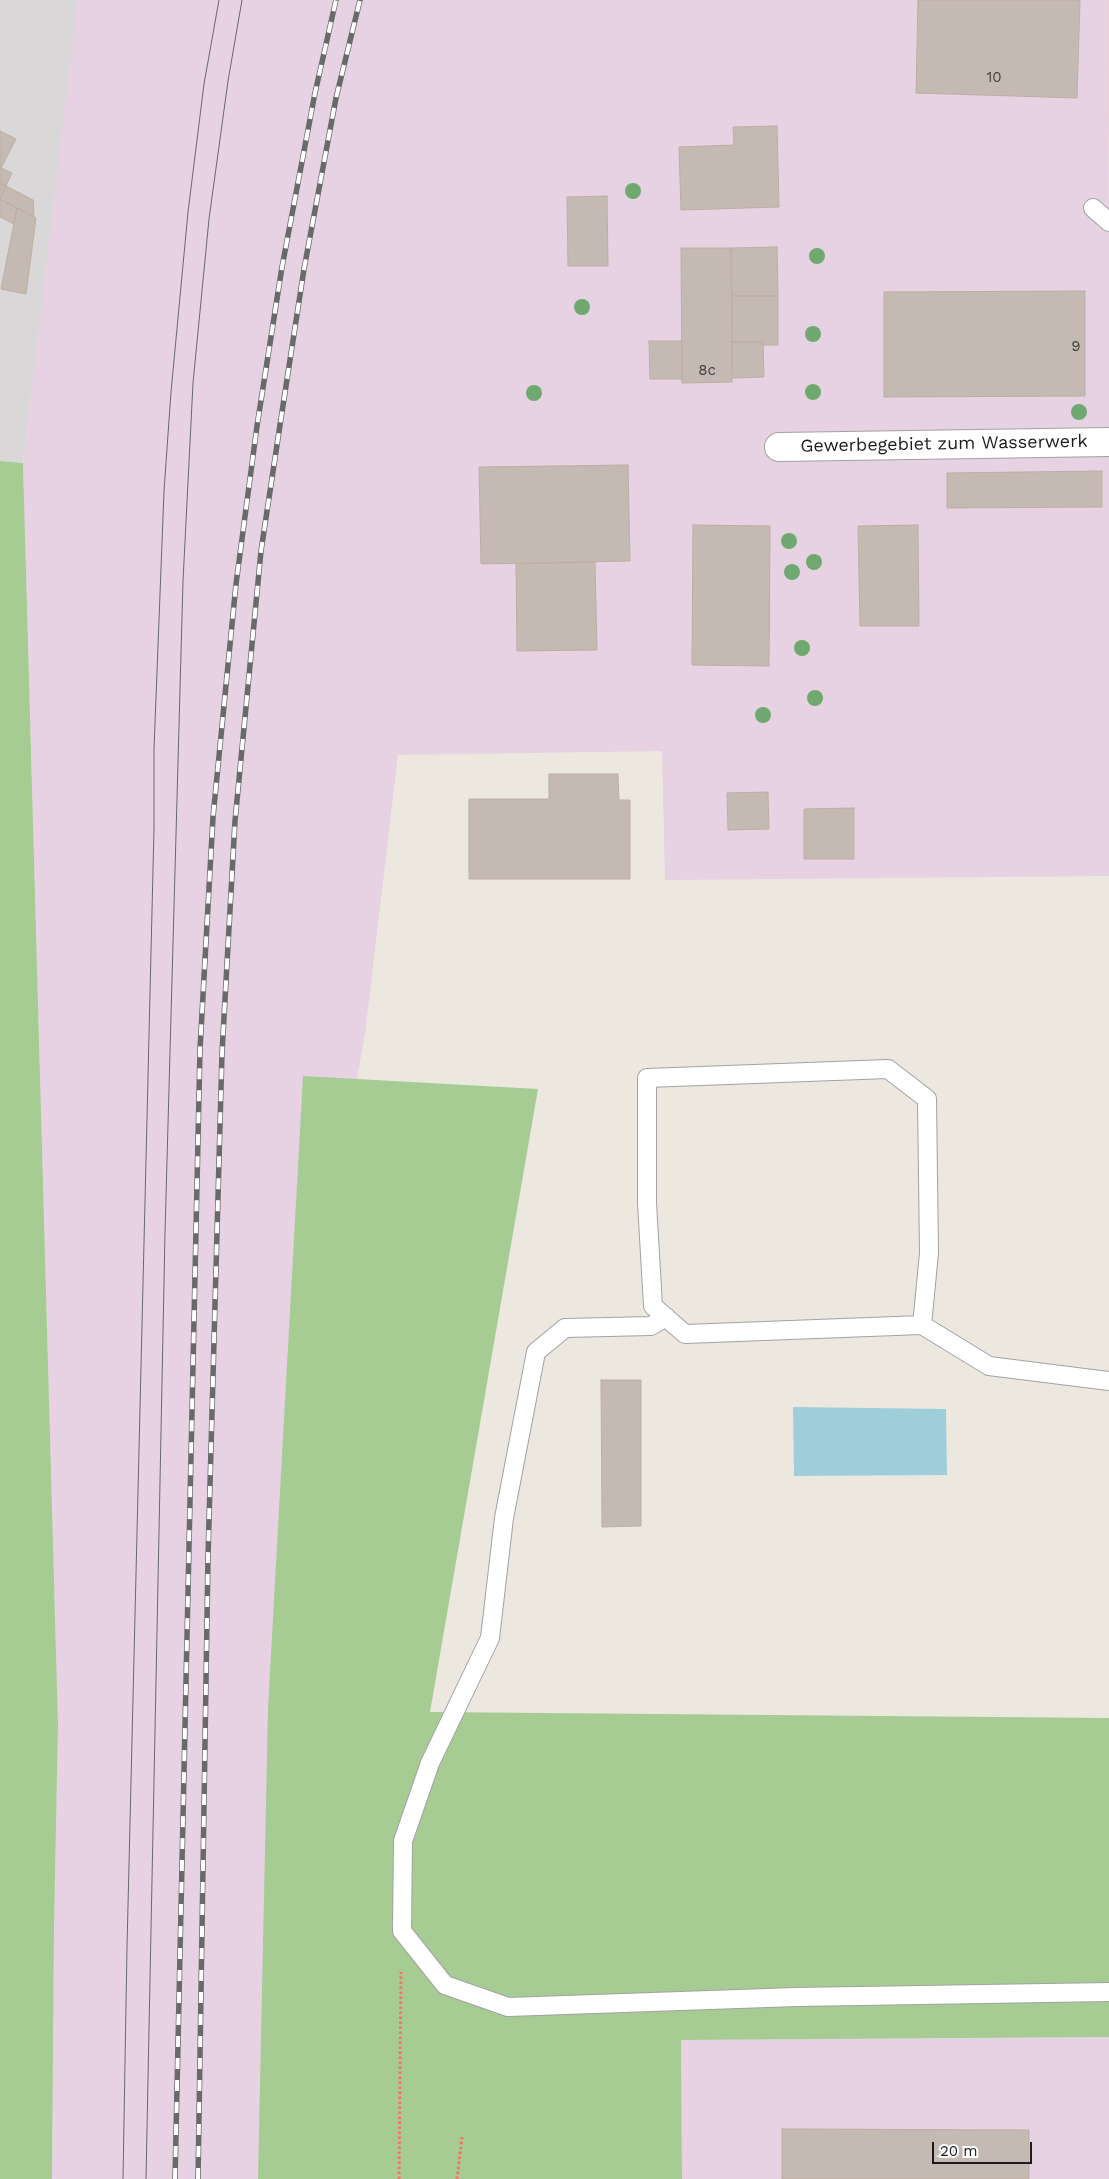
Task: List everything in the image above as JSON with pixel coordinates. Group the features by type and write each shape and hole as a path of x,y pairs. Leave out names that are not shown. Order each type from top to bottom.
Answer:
{"street":[{"name":"Gewerbegebiet zum Wasserwerk","path":"779,446 1109,442"}],"lane":[{"path":"1093,208 1109,222"},
{"path":"922,1325 929,1253 927,1099 888,1069 647,1078 647,1203 653,1306 685,1334 922,1325 989,1366 1109,1381"},
{"path":"666,1317 651,1326 565,1328 536,1352 504,1518 490,1638 430,1763 403,1841 402,1932 445,1985 508,2007 796,1997 1109,1992"}],"path":[{"path":"399,2179 402,1932"},
{"path":"457,2179 462,2137"}],"shaded area":[{"path":"0,0 78,0 23,463 0,461"},
{"path":"77,0 1107,0 1109,876 665,880 662,751 398,755 365,1034 313,1322 286,2179 52,2179 58,1724 23,463"},
{"path":"1107,0 1109,0 1109,223"},
{"path":"1109,2037 1109,2179 682,2179 681,2040"}],"green space":[{"path":"0,461 23,463 58,1724 52,2179 0,2179"},
{"path":"303,1076 538,1089 430,1712 1109,1718 1109,2037 681,2040 682,2179 258,2179 268,1708"}],"water":[{"path":"793,1407 946,1409 947,1475 794,1476"}],"building":[{"path":"918,0 1080,0 1077,98 916,93"},
{"path":"777,126 779,207 681,210 679,147 734,145 733,127"},
{"path":"0,131 16,139 1,168 12,173 6,186 0,183"},
{"path":"0,183 6,186 0,198"},
{"path":"6,186 33,200 34,217 0,199"},
{"path":"607,196 608,266 568,266 567,197"},
{"path":"0,199 17,208 14,224 0,217"},
{"path":"17,208 36,218 26,294 1,289"},
{"path":"777,247 778,296 732,296 731,248"},
{"path":"681,248 731,248 732,382 682,383"},
{"path":"1085,291 1085,396 884,397 884,292"},
{"path":"732,296 778,296 778,345 763,345 763,342 732,342"},
{"path":"649,341 682,341 682,379 650,379"},
{"path":"732,342 763,342 764,377 733,378"},
{"path":"628,465 630,561 481,564 479,467"},
{"path":"1102,471 1102,507 947,508 947,473"},
{"path":"693,525 770,526 769,666 692,665"},
{"path":"918,525 919,626 860,626 858,526"},
{"path":"595,562 597,650 517,651 516,564"},
{"path":"549,774 618,774 619,800 630,800 630,879 469,879 469,799 549,799"},
{"path":"768,792 769,829 728,830 727,793"},
{"path":"854,808 854,859 804,859 804,809"},
{"path":"601,1380 641,1380 641,1526 602,1527"},
{"path":"782,2129 1029,2130 1029,2179 782,2179"}],"tram line":[{"path":"123,2179 154,828 154,749 164,491 171,392 188,212 204,84 219,0"},
{"path":"146,2179 165,1233 183,581 193,383 209,219 228,81 242,0"}],"railway":[{"path":"175,2179 200,1049 213,817 236,584 257,426 282,267 315,93 336,0"},
{"path":"198,2179 208,1557 222,1053 235,821 261,551 280,425 304,269 336,98 360,0"}]}
